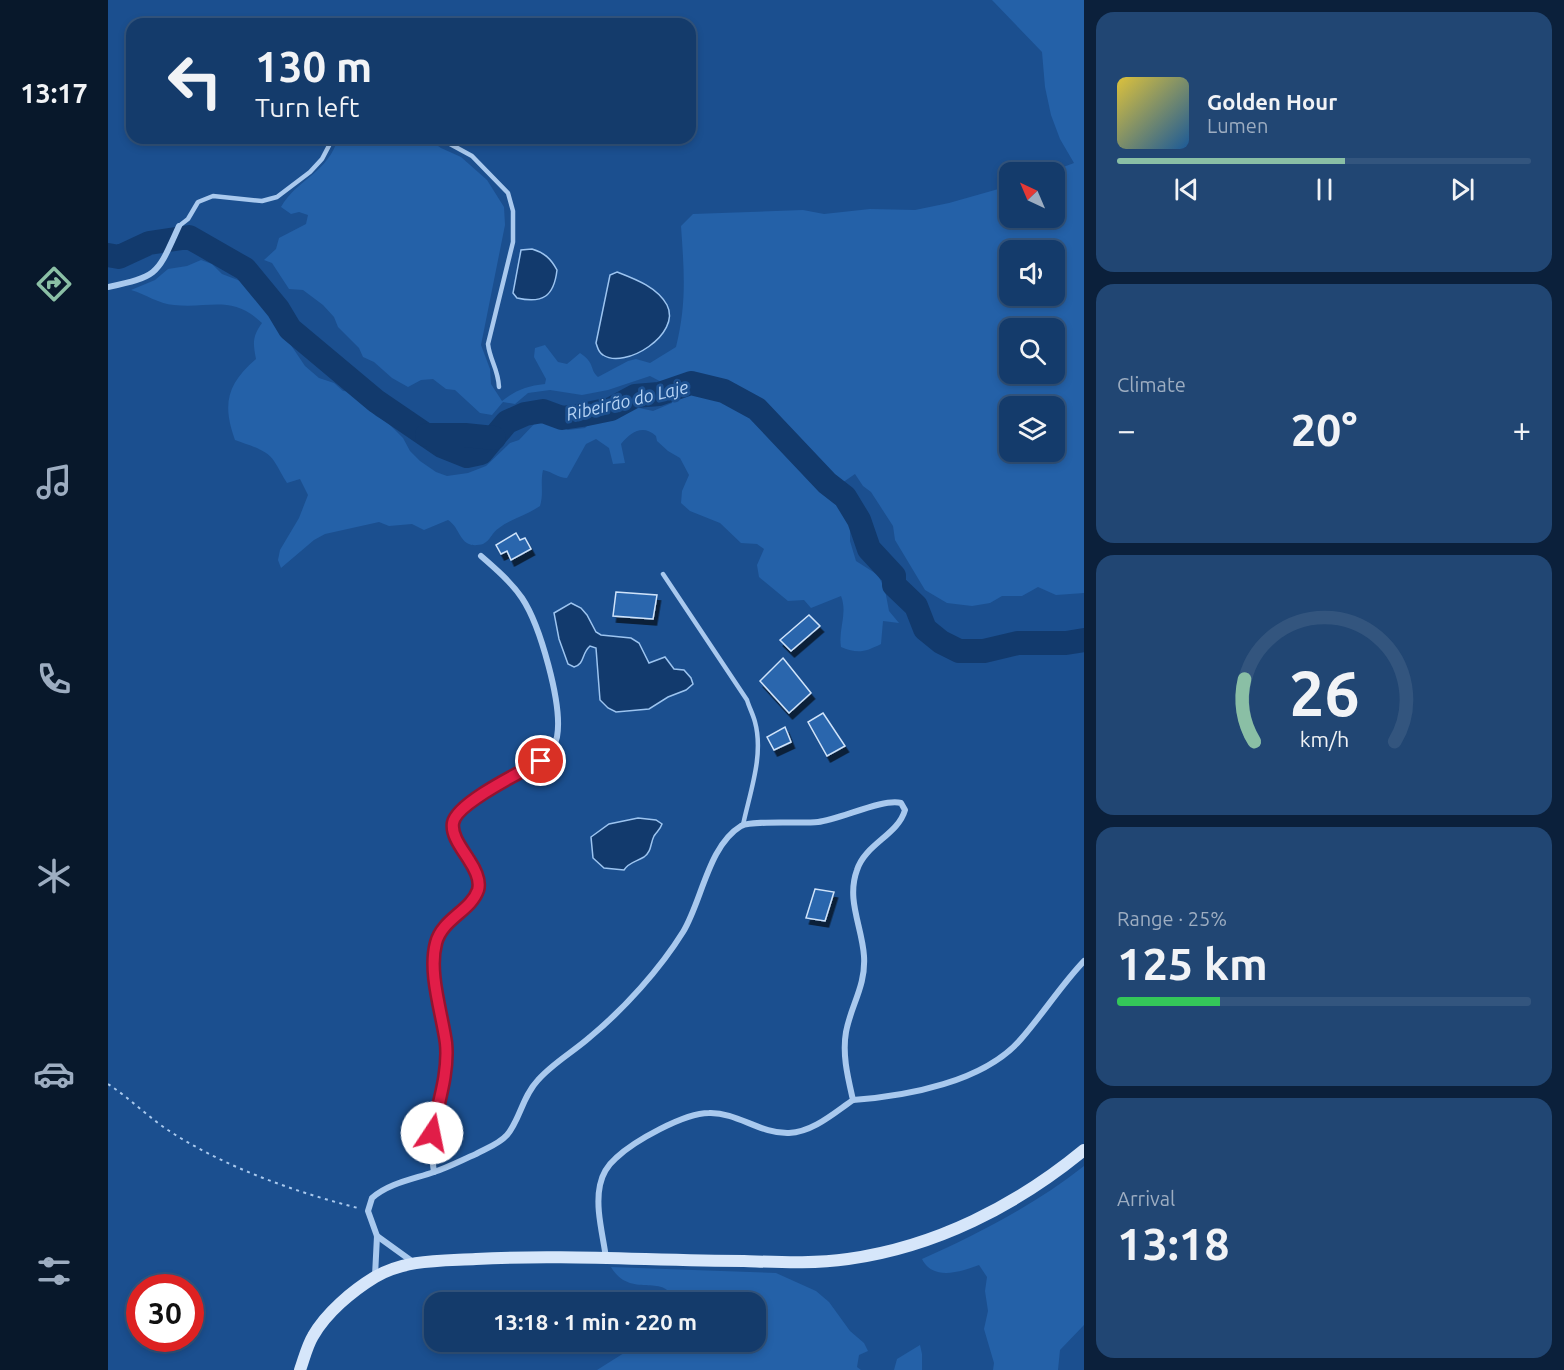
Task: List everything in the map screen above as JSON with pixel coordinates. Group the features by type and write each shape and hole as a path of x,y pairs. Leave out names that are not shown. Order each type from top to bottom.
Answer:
{"main road":[{"path":"300,1370 312,1337 329,1314 375,1277 414,1263 508,1257 799,1262 846,1260 898,1250 933,1239 988,1214 1037,1186 1084,1150"}],"street":[{"path":"108,287 139,281 154,273 163,263 179,226"},
{"path":"434,1172 432,1133 445,1076 446,1045 435,977 435,945 440,933 474,897 478,889 476,871 453,831 453,823 464,807 501,782 541,761 552,751 557,738 556,693 531,614 512,585 481,556"},
{"path":"375,1277 377,1236 368,1211 369,1204 377,1194 391,1186 434,1172 496,1144 508,1134 524,1099 537,1081 552,1066 591,1036 623,1005 663,960 684,931 720,849 731,834 743,825 820,822 895,801 904,807 904,813 893,828 865,854 857,868 852,888 853,906 864,955 864,973 847,1031 845,1054 853,1100"},
{"path":"606,1258 598,1196 604,1172 615,1158 651,1133 687,1118 709,1112 729,1116 770,1131 790,1133 811,1127 853,1100 893,1097 940,1086 988,1066 1020,1041 1084,961"},
{"path":"377,1236 414,1263"}],"lane":[{"path":"179,226 188,219 198,201 213,196 262,201 277,197 310,172 322,159 330,144"},
{"path":"450,144 472,156 508,193 513,211 513,242 488,344 489,356 498,372 499,387"},
{"path":"663,574 747,700 755,723 758,743 755,769 743,825"}],"path":[{"path":"108,1084 172,1133 215,1158 327,1200 368,1211"}],"shaded area":[{"path":"992,0 1084,0 1084,593 1056,595 1038,587 1022,596 1002,596 990,603 972,606 947,603 925,590 895,540 893,526 871,492 863,486 855,474 826,494 840,506 850,523 850,541 856,561 878,575 885,590 889,611 899,623 883,621 881,644 866,650 852,651 841,647 844,609 841,596 811,608 804,600 788,601 759,577 757,565 764,549 757,544 741,543 720,523 690,511 681,503 682,491 689,475 680,458 668,451 657,441 656,436 646,430 633,433 621,444 625,463 613,464 609,448 596,439 586,444 567,478 543,470 540,506 504,525 483,544 472,545 466,542 448,520 424,530 412,524 389,526 379,522 325,534 314,540 281,568 278,560 280,550 299,518 308,495 300,479 287,483 274,461 266,453 235,440 228,405 233,386 256,359 254,340 262,323 251,314 230,306 168,304 131,290 155,280 168,269 187,266 201,260 212,264 222,274 243,282 252,289 256,300 280,329 305,366 319,378 334,383 343,391 353,392 376,416 387,422 403,438 410,451 420,461 436,472 447,476 468,473 486,466 510,443 519,440 538,420 547,418 568,430 585,428 593,420 608,418 635,407 653,411 672,403 675,394 669,386 650,376 608,390 582,395 550,390 528,393 515,404 503,402 492,415 480,413 455,390 446,389 433,379 421,380 408,387 392,378 374,362 363,357 359,348 338,327 334,317 323,305 303,290 289,289 272,263 264,260 276,249 279,238 306,224 308,215 299,212 291,214 281,207 295,190 320,168 336,144 435,144 461,157 487,180 504,207 505,225 481,345 490,369 491,384 502,401 522,389 545,384 546,379 534,357 535,348 545,345 558,362 567,364 580,353 588,360 598,377 628,361 636,359 650,363 676,347 683,301 681,226 693,214 803,210 824,214 870,209 915,210 999,189 999,228 1065,228 1065,166 1074,163 1060,139 1051,115 1045,87 1042,52"},
{"path":"532,249 547,257 557,270 553,286 546,296 526,300 517,298 513,293 521,250"},
{"path":"617,272 645,284 658,293 667,305 669,316 666,327 659,338 649,347 624,358 613,358 601,354 596,343 610,275"},
{"path":"571,603 581,608 596,632 601,635 631,638 639,643 649,663 665,657 674,669 684,670 693,684 649,709 616,712 608,708 600,700 596,648 590,646 580,664 574,667 568,664 559,639 554,613"},
{"path":"638,818 656,820 662,824 648,852 624,870 604,868 593,858 591,837 609,824"},
{"path":"1084,1166 1084,1325 1060,1350 1058,1370 993,1370 994,1363 984,1329 988,1311 985,1291 987,1277 979,1265 948,1273 933,1270 922,1259 1006,1217 1066,1180"},
{"path":"611,1267 776,1273 816,1291 829,1302 850,1331 864,1343 868,1351 859,1355 857,1367 861,1370 597,1370 626,1352 766,1352 766,1292 669,1292 664,1288 638,1285 619,1277"},
{"path":"920,1345 922,1370 894,1370 897,1359"}],"building":[{"path":"516,533 520,540 525,538 531,549 511,560 507,551 501,554 496,545"},
{"path":"616,592 657,595 653,619 613,616"},
{"path":"809,615 820,626 791,651 780,640"},
{"path":"783,658 811,693 789,713 760,681"},
{"path":"823,713 845,746 827,756 808,722"},
{"path":"785,727 791,742 774,750 767,737"},
{"path":"815,889 834,892 825,921 806,918"}],"waterway":[{"name":"Ribeirão do Laje","path":"108,255 119,257 149,243 189,237 245,269 278,309 290,329 376,401 442,446 467,456 481,453 507,422 525,414 543,411 562,418 582,415 611,409 635,396 659,394 691,383 724,391 757,409 827,483 845,497 859,520 869,549 894,576 894,585 916,606 925,629 941,642 959,651 984,651 1018,643 1066,643 1084,640"},
{"path":"427,435 494,438"}],"route":[{"path":"432,1133 445,1076 446,1045 435,977 435,945 440,933 448,923 474,897 479,882 476,871 453,831 453,823 464,807 501,782 541,761"}]}
